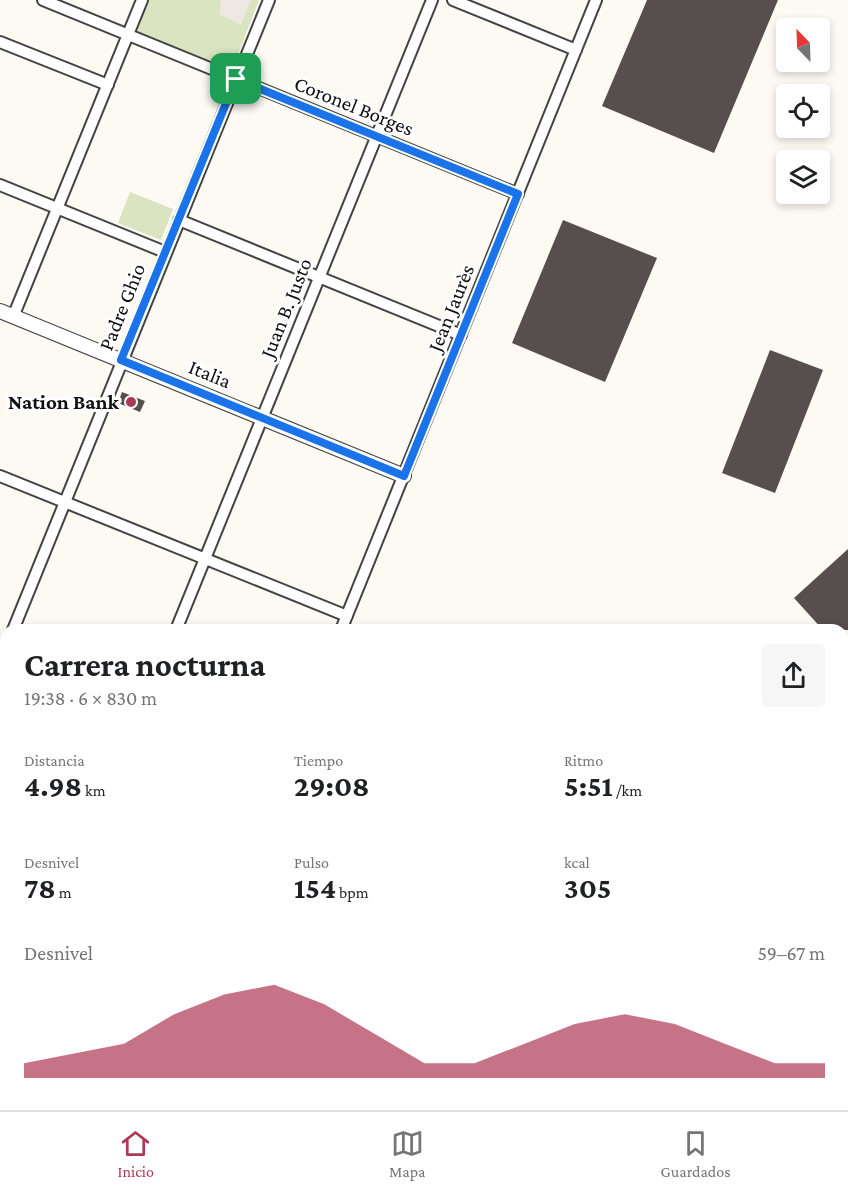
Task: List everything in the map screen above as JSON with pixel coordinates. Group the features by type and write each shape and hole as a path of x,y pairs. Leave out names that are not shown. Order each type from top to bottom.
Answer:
{"street":[{"name":"Coronel Borges","path":"43,0 518,194"},
{"path":"14,317 142,0"},
{"name":"Padre Ghio","path":"15,624 268,0"},
{"name":"Juan B. Justo","path":"178,624 432,0"},
{"path":"453,0 576,50"},
{"name":"Jean Jaurès","path":"344,624 596,0"},
{"path":"0,42 108,85"},
{"path":"0,185 165,252"},
{"path":"179,220 461,335"},
{"name":"Italia","path":"0,311 404,476"},
{"path":"0,476 347,616"}],"green space":[{"path":"149,0 259,0 232,70 136,32"},
{"path":"130,192 173,209 161,240 118,223"}],"shaded area":[{"path":"221,0 251,0 241,25 219,14"}],"building":[{"path":"647,0 778,0 714,153 602,106"},
{"path":"563,220 657,258 605,382 512,343"},
{"path":"770,350 823,370 775,493 722,473"},
{"name":"Nation Bank","path":"122,392 145,401 140,412 118,403"},
{"path":"848,549 848,624 818,624 794,598"}],"place":[{"name":"Nation Bank","path":"131,402"}],"route":[{"path":"236,79 518,194 404,476 121,360 236,79"}]}
